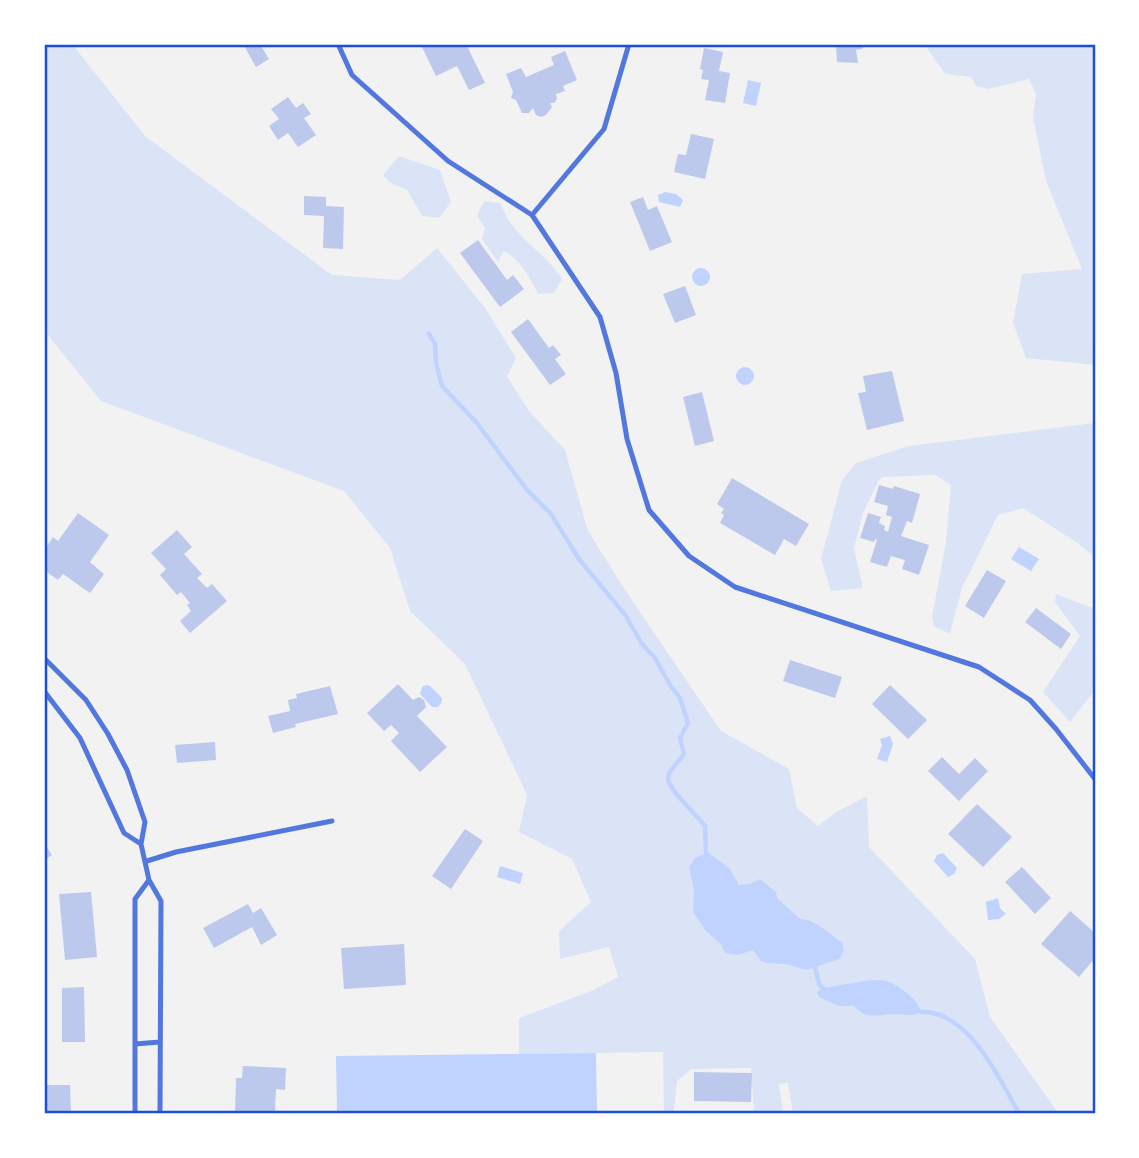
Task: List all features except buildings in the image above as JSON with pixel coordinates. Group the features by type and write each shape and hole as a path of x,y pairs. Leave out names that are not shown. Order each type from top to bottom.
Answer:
{"street":[{"path":"338,44 352,75 447,161 532,215 600,317 616,373 627,439 649,510 689,556 735,587 979,667 1030,700 1095,779"},
{"path":"532,215 604,129 629,44"},
{"path":"44,658 86,700 108,734 127,770 145,822 141,844 149,880 161,901 160,1114"},
{"path":"44,691 80,738 124,833 141,844"},
{"path":"146,860 332,821"},
{"path":"135,1114 135,899 149,880"},
{"path":"135,1044 160,1042"}],"shaded area":[{"path":"44,44 72,44 146,137 332,275 400,280 437,248 485,308 516,358 507,377 529,411 565,450 588,531 721,731 789,769 797,808 818,826 836,812 867,796 869,847 975,959 990,1017 1059,1114 793,1114 788,1083 779,1084 783,1114 754,1114 751,1068 691,1069 677,1081 674,1110 677,1114 664,1114 663,1052 519,1054 519,1018 591,991 618,977 609,947 560,959 559,931 591,902 572,859 519,832 527,795 465,664 410,611 390,548 344,491 101,401 44,330"},
{"path":"924,44 1095,44 1095,365 1026,358 1013,323 1022,274 1082,269 1046,181 1033,117 1036,94 1029,79 988,89 976,86 971,77 945,74"},
{"path":"399,156 440,170 451,202 439,218 422,216 407,190 389,182 383,175"},
{"path":"484,201 501,203 512,225 555,269 562,279 554,293 538,294 520,265 504,251 498,262 482,239 485,228 477,215"},
{"path":"1095,423 1095,558 1079,544 1023,508 998,515 962,588 950,634 934,626 932,617 946,542 951,485 935,475 883,477 863,513 854,548 863,588 831,591 821,559 842,480 856,463 909,446"},
{"path":"1056,594 1095,609 1095,690 1070,722 1043,692 1080,636 1055,602"}],"water":[{"path":"748,80 761,83 756,106 743,103"},
{"path":"665,192 676,194 683,200 680,207 659,202 658,195"},
{"path":"701,268 707,271 710,277 707,283 701,286 695,283 692,277 695,271"},
{"path":"745,367 751,370 754,376 751,382 745,385 739,382 736,376 739,370"},
{"path":"1019,547 1039,559 1031,571 1011,559"},
{"path":"426,685 442,698 437,707 432,707 420,694 422,687"},
{"path":"890,736 893,744 887,762 877,759 882,745 880,739"},
{"path":"708,852 730,869 739,885 760,879 776,892 777,898 800,919 817,924 842,942 844,950 839,959 806,970 786,964 766,963 760,960 753,950 738,955 725,953 721,944 706,931 693,912 694,890 689,867 695,858"},
{"path":"943,853 957,868 954,874 948,877 934,861 937,855"},
{"path":"500,866 523,873 520,884 497,877"},
{"path":"998,898 1000,908 1006,914 999,919 988,920 986,902"},
{"path":"871,980 888,981 900,988 916,1002 921,1012 912,1015 874,1016 864,1014 854,1006 839,1006 819,997 817,992 823,988"},
{"path":"596,1053 597,1114 337,1114 336,1056"}],"waterway":[{"path":"429,334 435,344 436,363 442,386 477,423 527,490 551,514 579,559 626,616 680,698 688,723 680,738 684,754 668,777 677,795 705,826 706,853"},
{"path":"815,966 819,984 823,988"},
{"path":"921,1012 938,1014 968,1034 992,1066 1019,1114"}]}
